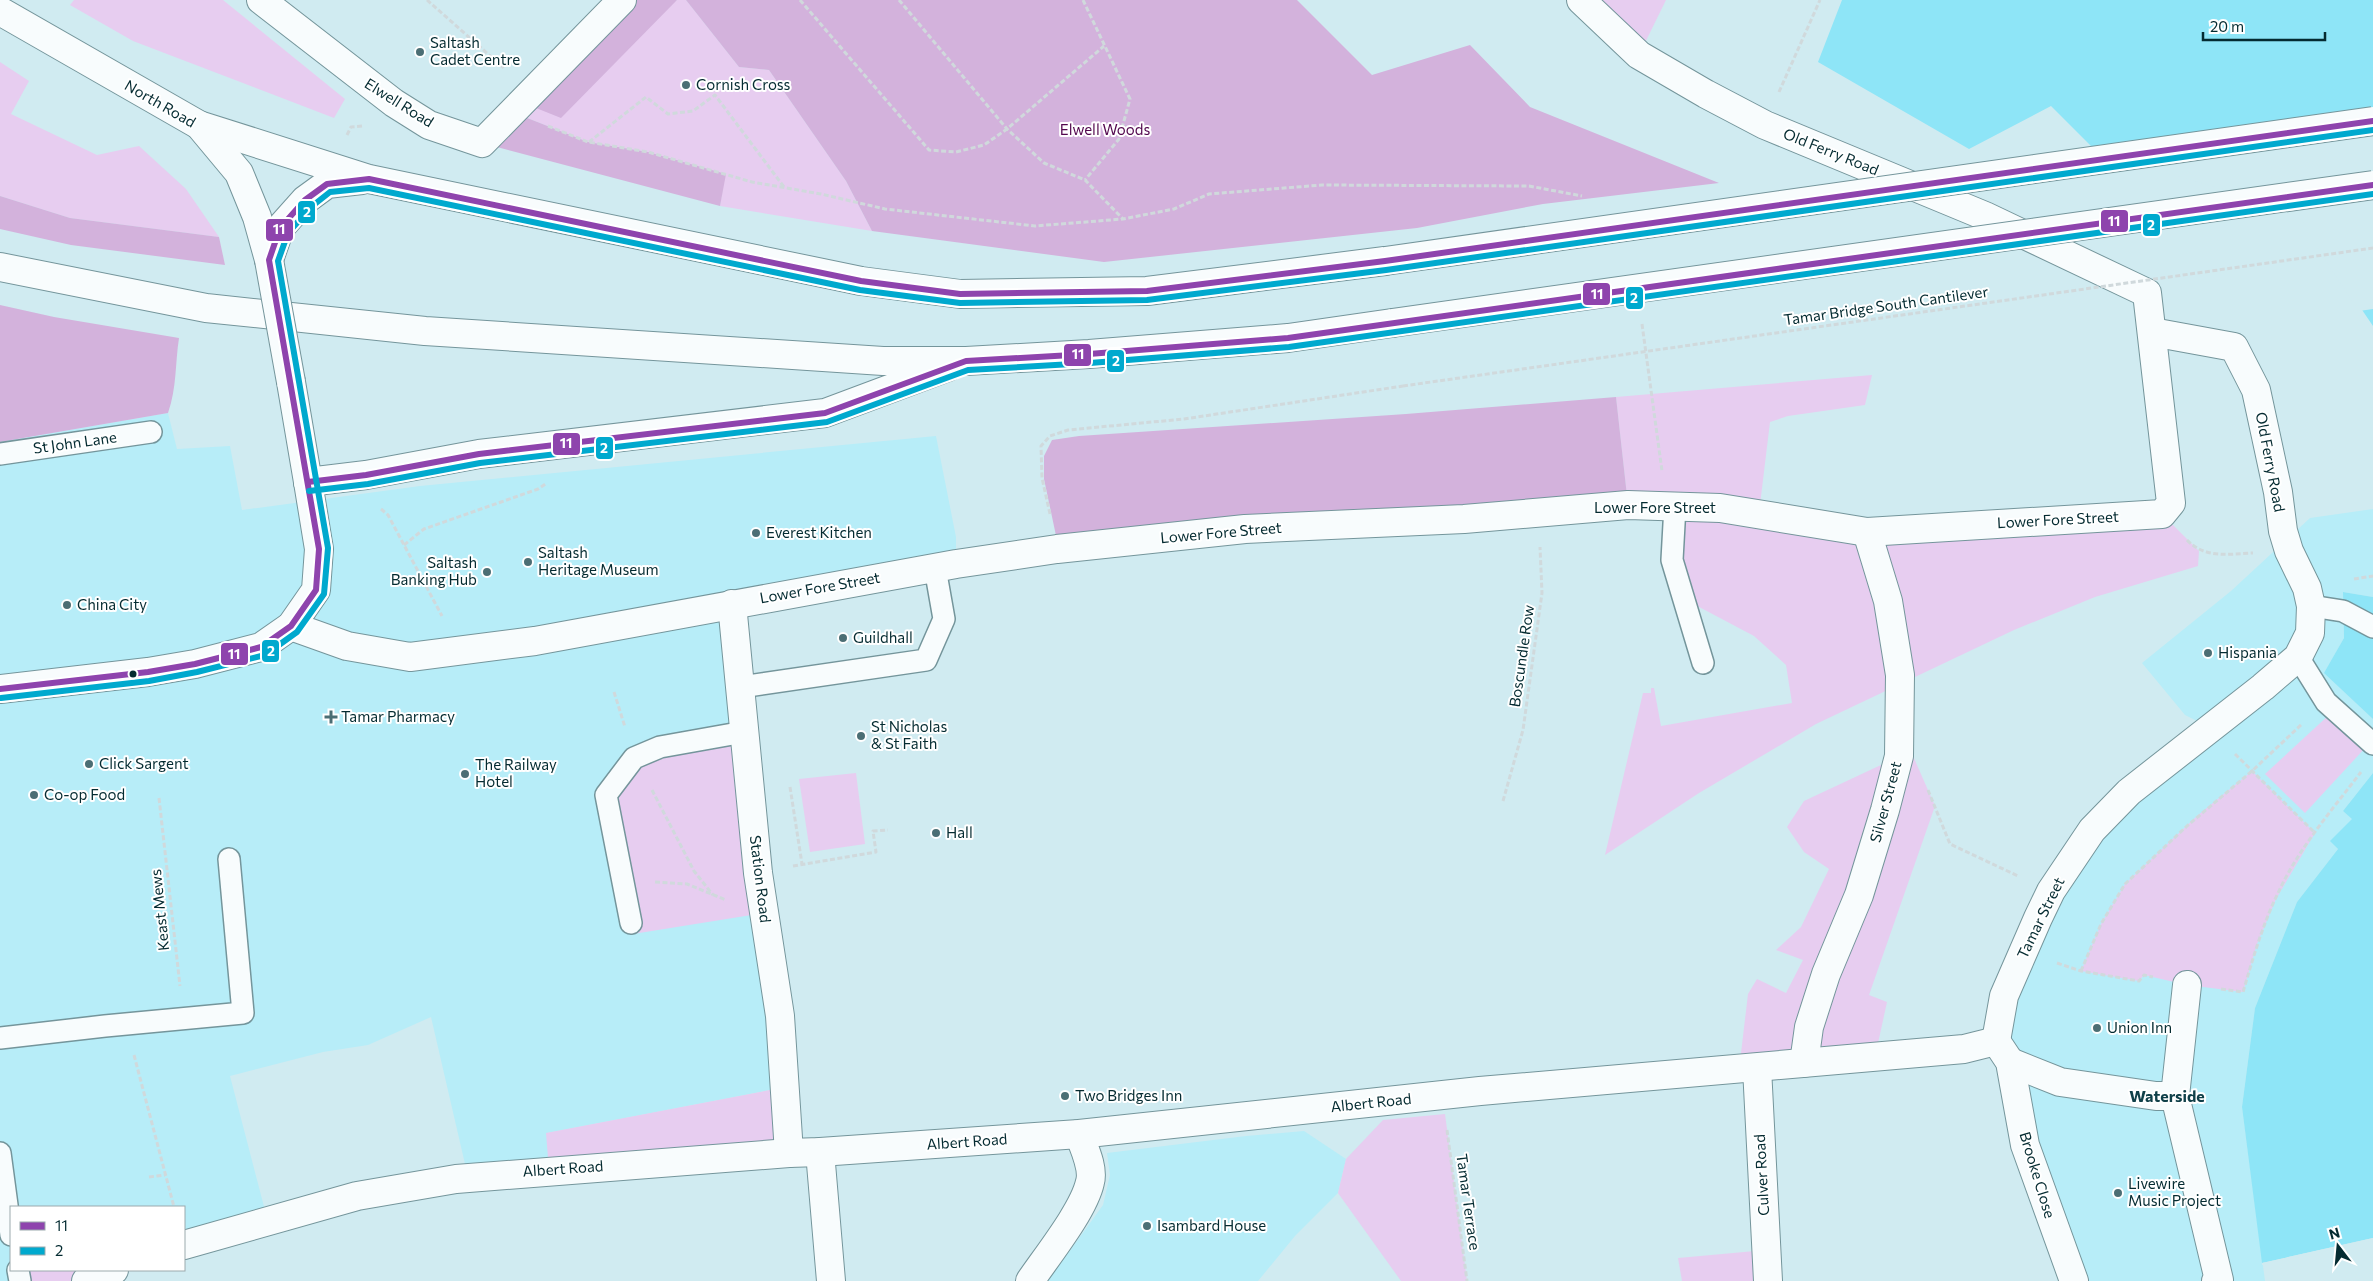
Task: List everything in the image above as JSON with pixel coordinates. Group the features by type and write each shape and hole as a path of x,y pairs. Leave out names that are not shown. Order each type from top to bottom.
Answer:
{"main road":[{"name":"Elwell Road","path":"261,0 362,79 429,125 482,144 530,92 622,0"},
{"name":"Old Ferry Road","path":"1582,0 1639,55 1706,94 1765,125 1985,216 2147,293 2171,503 2162,514"},
{"name":"North Road","path":"0,11 199,126 239,173 257,217 269,260 319,549 316,590 291,626"},
{"path":"199,126 369,180 862,281 960,294 1147,291 1385,261 2373,121"},
{"path":"269,260 280,228 305,200 327,184 369,180"},
{"path":"0,267 206,308 425,331 882,361 966,361 1088,354 1279,338 2373,185"},
{"name":"Old Ferry Road","path":"2152,332 2234,347 2256,390 2278,492 2283,532 2288,551 2307,588 2311,606 2310,633 2298,658"},
{"path":"308,482 350,477 479,454 824,413 966,361"},
{"name":"Lower Fore Street","path":"291,626 347,646 410,657 535,641 935,568 1056,549 1245,529 1464,519 1628,505 1736,510 1867,532 2162,514"},
{"name":"Silver Street","path":"1804,1063 1808,1027 1826,974 1859,895 1899,756 1900,675 1888,601 1867,532"},
{"name":"Station Road","path":"732,604 758,873 780,1016 789,1152"},
{"path":"0,689 148,672 195,664 261,647 291,626"},
{"name":"Tamar Street","path":"2003,1052 2004,996 2051,891 2092,830 2129,792 2298,658"},
{"path":"2187,985 2175,1096 2218,1281"},
{"path":"1758,1068 1964,1049 2003,1052 2060,1082 2156,1096 2175,1096"},
{"name":"Brooke Close","path":"2003,1052 2026,1145 2074,1281"},
{"name":"Albert Road","path":"185,1245 357,1196 456,1179 789,1152 820,1152 1079,1134 1480,1091 1758,1068"},
{"name":"Culver Road","path":"1758,1068 1768,1281"},
{"path":"1030,1281 1081,1204 1091,1181 1088,1158 1079,1134"},
{"path":"820,1152 831,1281"},
{"path":"86,1281 111,1271"}],"lane":[{"name":"St John Lane","path":"0,454 151,432"},
{"path":"1670,506 1672,560 1703,663"},
{"path":"741,687 926,660 944,619 935,568"},
{"path":"2311,606 2343,611 2373,627"},
{"path":"2298,658 2326,702 2373,744"},
{"path":"631,923 606,795 634,758 660,747 744,732"},
{"path":"0,1038 243,1013 229,859"},
{"path":"0,1153 10,1228"}],"path":[{"path":"427,0 530,92"},
{"path":"800,0 929,150 956,152 984,145 1007,129 1104,46"},
{"path":"899,0 1007,129 1044,163 1085,180 1123,219"},
{"path":"1082,0 1130,99 1119,139 1085,180"},
{"path":"1765,125 1820,0"},
{"path":"588,142 646,96 668,114 692,111 715,95 785,188"},
{"path":"512,112 588,142 648,152 752,182 885,210 1035,226 1123,219 1174,209 1209,194 1322,185 1529,186 1585,196"},
{"name":"Tamar Bridge South Cantilever","path":"1056,549 1040,458 1041,446 1050,436 1068,430 1184,418 2373,248"},
{"path":"1640,315 1670,506"},
{"path":"350,477 388,515 458,651"},
{"path":"404,545 424,529 538,490 554,478"},
{"name":"Boscundle Row","path":"1503,800 1523,730 1542,593 1538,512"},
{"path":"2162,514 2199,551 2216,554 2288,551"},
{"path":"2081,972 2101,924 2125,884 2192,821 2252,771 2326,702"},
{"path":"2209,728 2315,833"},
{"path":"634,758 694,871 713,895"},
{"path":"2252,962 2257,944 2279,890 2315,833 2361,771"},
{"path":"790,787 802,864"},
{"path":"1928,788 1950,844 2051,891"},
{"name":"Keast Mews","path":"159,798 183,1019"},
{"path":"758,873 876,852 873,832 888,830"},
{"path":"622,882 687,884 764,913"},
{"path":"2024,952 2081,972 2139,981 2144,975"},
{"path":"157,1021 133,1049 174,1206"},
{"name":"Tamar Terrace","path":"1446,1126 1467,1281"},
{"path":"149,1177 165,1175"}],"shaded area":[{"path":"74,0 223,0 345,99 334,118 133,41 70,5"},
{"path":"677,0 686,0 739,67 769,70 846,181 872,231 720,206 725,174 648,152 588,142 512,112"},
{"path":"1581,0 1666,0 1639,55"},
{"path":"1842,0 2373,0 2373,326 2320,248 2298,207 2096,151 2051,106 1969,149 1818,62"},
{"path":"0,62 29,81 11,114 97,155 139,146 186,189 219,237 70,218 0,196"},
{"path":"1872,375 1865,405 1788,416 1770,422 1759,513 1867,532 2162,514 2199,551 2198,566 2095,597 2014,630 1816,724 1699,793 1605,855 1643,693 1651,693 1651,688 1654,688 1661,726 1792,703 1786,665 1754,636 1684,599 1674,506 1628,505 1616,397"},
{"path":"168,413 177,449 230,446 242,510 420,486 936,436 956,537 956,564 732,604 786,1087 547,1133 549,1170 468,1177 431,1017 368,1045 323,1052 230,1076 268,1222 185,1245 185,1206 10,1206 10,1271 86,1281 0,1281 0,442"},
{"path":"2373,509 2373,597 2343,592 2344,638 2325,673 2373,719 2373,773 2343,811 2353,819 2331,841 2338,849 2297,902 2255,1008 2242,1107 2265,1281 2074,1281 2000,1019 2051,891 2209,727 2185,715 2142,663 2231,591 2310,518"},
{"path":"2343,592 2373,597 2373,719 2324,673 2344,638"},
{"path":"2330,714 2366,747 2305,813 2265,774"},
{"path":"1899,724 1935,806 1869,995 1887,1002 1875,1057 1739,1070 1748,994 1757,979 1786,993 1803,960 1776,950 1801,927 1829,869 1804,852 1787,827 1804,801 1898,757"},
{"path":"744,732 764,913 633,934 606,795 634,758"},
{"path":"2252,771 2315,833 2276,899 2257,944 2243,992 2187,985 2144,975 2139,981 2081,971 2101,924 2125,884 2197,816"},
{"path":"856,773 865,844 810,852 799,779"},
{"path":"2373,773 2373,1238 2262,1263 2242,1107 2255,1008 2297,902 2338,849 2330,841 2352,819 2343,811"},
{"path":"786,1087 789,1153 549,1170 546,1133"},
{"path":"1445,1114 1467,1281 1401,1281 1338,1193 1346,1159 1383,1120"},
{"path":"1304,1131 1346,1159 1338,1193 1295,1236 1258,1281 1048,1281 1103,1205 1110,1175 1107,1153"},
{"path":"1766,1250 1768,1281 1682,1281 1678,1258"},
{"path":"18,1271 111,1271 86,1281 20,1281"}],"green space":[{"path":"622,0 677,0 561,118 531,106"},
{"name":"Elwell Woods","path":"686,0 1297,0 1372,75 1470,45 1530,107 1719,183 1543,204 1417,228 1104,262 872,231 846,181 769,70 739,67"},
{"path":"512,112 588,142 648,152 726,174 720,206 482,143"},
{"path":"0,196 70,218 219,237 225,265 71,245 0,229"},
{"path":"0,305 54,317 179,338 174,385 168,413 0,442"},
{"path":"1616,397 1628,505 1058,545 1044,479 1044,456 1052,440 1079,436 1406,414"}],"pier":[{"path":"2373,121 2373,309 2359,311 2318,249 2297,210 2113,158"},
{"path":"2373,1238 2373,1241 2262,1265 2262,1263"}],"transit line":[{"name":"11","path":"0,689 148,672 195,664 261,647 291,626 316,590 319,549 269,260 280,228 305,200 327,184 369,179 861,281 960,294 1147,291 1385,261 2373,121"},
{"name":"2","path":"1,698 149,681 197,672 265,655 297,632 324,594 328,548 278,261 288,233 311,207 330,192 369,188 860,290 960,303 1147,300 1386,270 2373,130"},
{"name":"11","path":"308,482 366,475 479,454 825,413 966,361 1089,354 1288,338 2373,185"},
{"name":"2","path":"309,491 368,484 480,463 827,422 968,370 1090,363 1289,347 2373,194"}],"place":[{"name":"Saltash Cadet Centre","path":"420,52"},
{"name":"Cornish Cross","path":"686,85"},
{"name":"Everest Kitchen","path":"756,533"},
{"name":"Saltash Heritage Museum","path":"528,562"},
{"name":"Saltash Banking Hub","path":"487,572"},
{"name":"China City","path":"67,605"},
{"name":"Guildhall","path":"843,638"},
{"name":"Hispania","path":"2208,653"},
{"name":"Tamar Pharmacy","path":"331,717"},
{"name":"St Nicholas & St Faith","path":"861,736"},
{"name":"Click Sargent","path":"89,764"},
{"name":"The Railway Hotel","path":"465,774"},
{"name":"Co-op Food","path":"34,795"},
{"name":"Hall","path":"936,833"},
{"name":"Union Inn","path":"2097,1028"},
{"name":"Two Bridges Inn","path":"1065,1096"},
{"name":"Livewire Music Project","path":"2118,1193"},
{"name":"Isambard House","path":"1147,1226"}],"district":[{"name":"Waterside","path":"2167,1096"}]}
